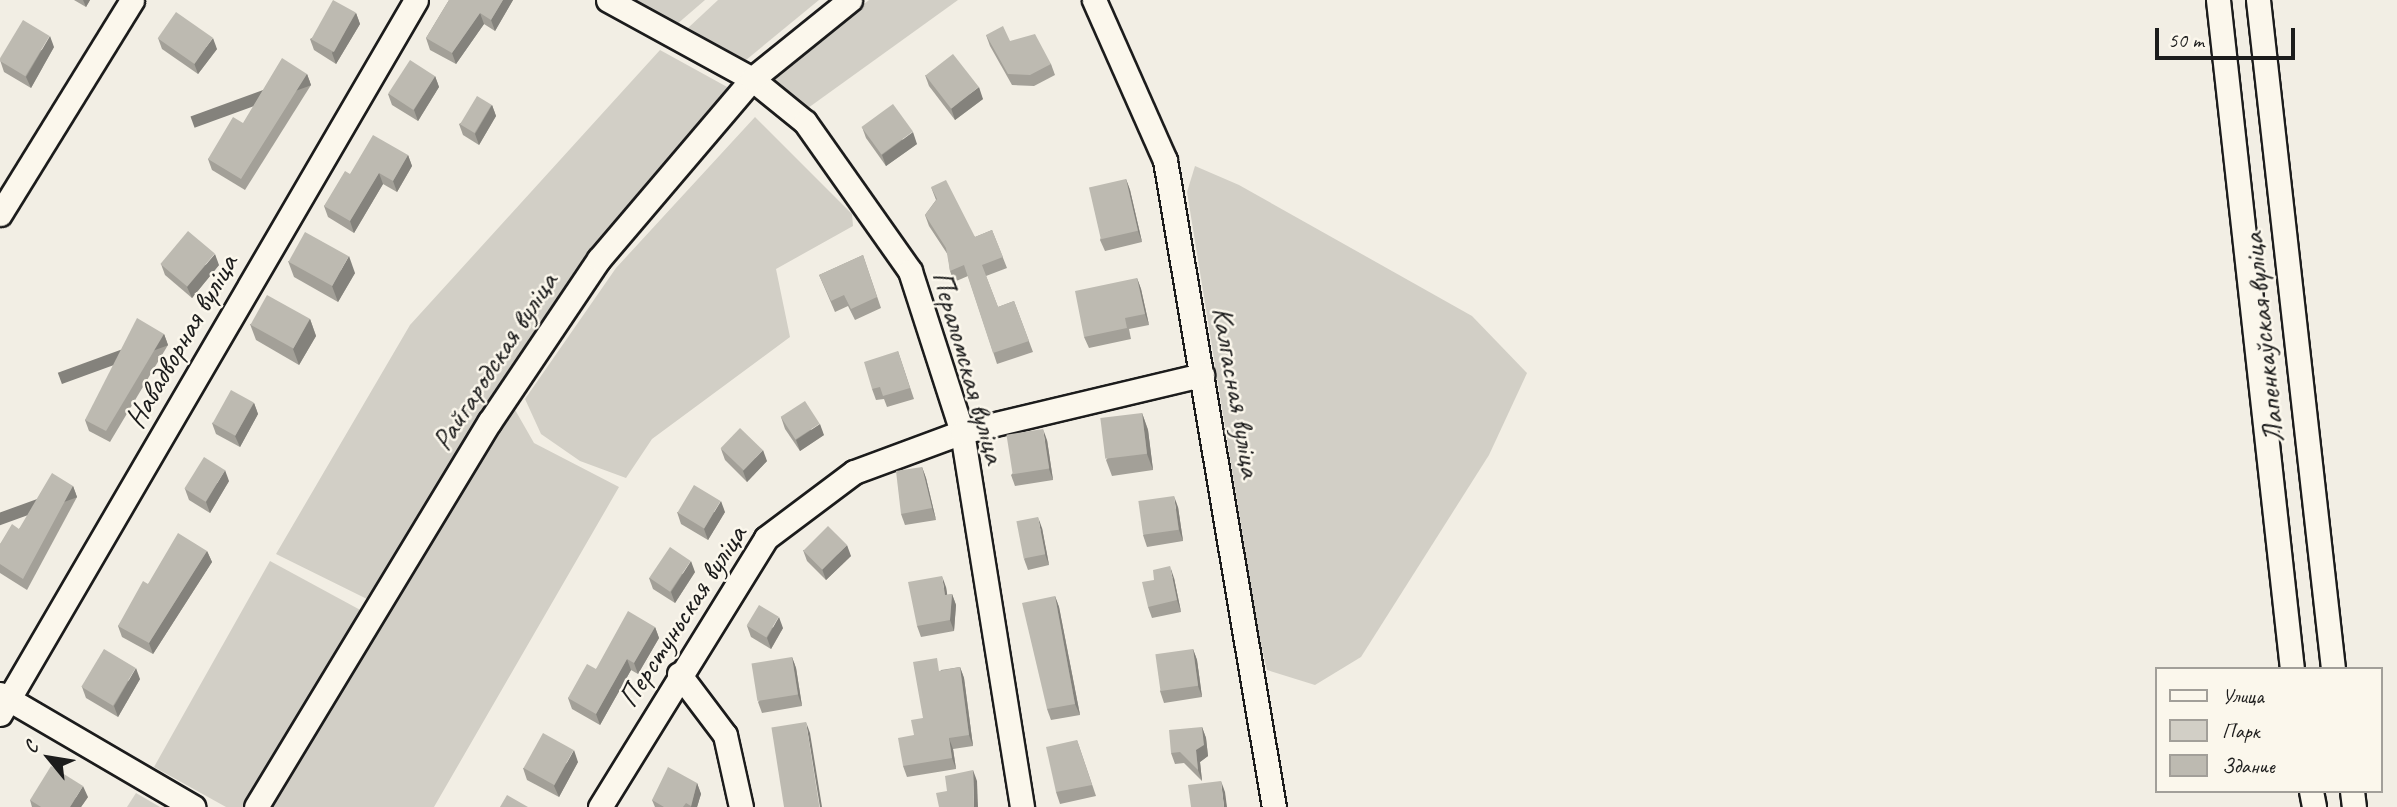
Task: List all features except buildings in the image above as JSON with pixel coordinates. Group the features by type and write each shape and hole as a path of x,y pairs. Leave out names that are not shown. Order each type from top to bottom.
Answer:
{"street":[{"path":"0,214 132,0"},
{"name":"Навадворная вуліца","path":"3,703 416,0"},
{"name":"Пераломская вуліца","path":"607,0 752,79 834,155 910,271 962,432 1022,807"},
{"name":"Райгародская вуліца","path":"256,807 489,421 591,271 752,79 850,0"},
{"name":"Калгасная вуліца","path":"1094,0 1165,160 1274,807"},
{"name":"Лапенкаўская вуліца","path":"2218,0 2292,667"},
{"name":"Лапенкаўская вуліца","path":"2258,0 2333,667"},
{"name":"Перстуньская вуліца","path":"600,807 679,674 766,538 854,472 962,432 1202,375"},
{"path":"679,674 725,735 741,807"},
{"path":"3,703 193,807"}],"green space":[{"path":"630,0 705,0 676,25"},
{"path":"718,0 819,0 746,60 688,28"},
{"path":"869,0 958,0 808,108 766,83"},
{"path":"660,50 729,88 581,263 369,600 276,554 410,325"},
{"path":"755,117 852,214 853,226 776,269 790,337 652,439 626,478 580,461 541,434 525,399 616,268"},
{"path":"1195,166 1239,185 1472,316 1527,373 1489,455 1361,657 1315,685 1267,670 1259,636 1187,192"},
{"path":"514,408 534,443 619,487 434,807 269,807"},
{"path":"270,561 364,612 245,807 226,807 154,767"},
{"path":"136,793 160,807 127,807"}]}
